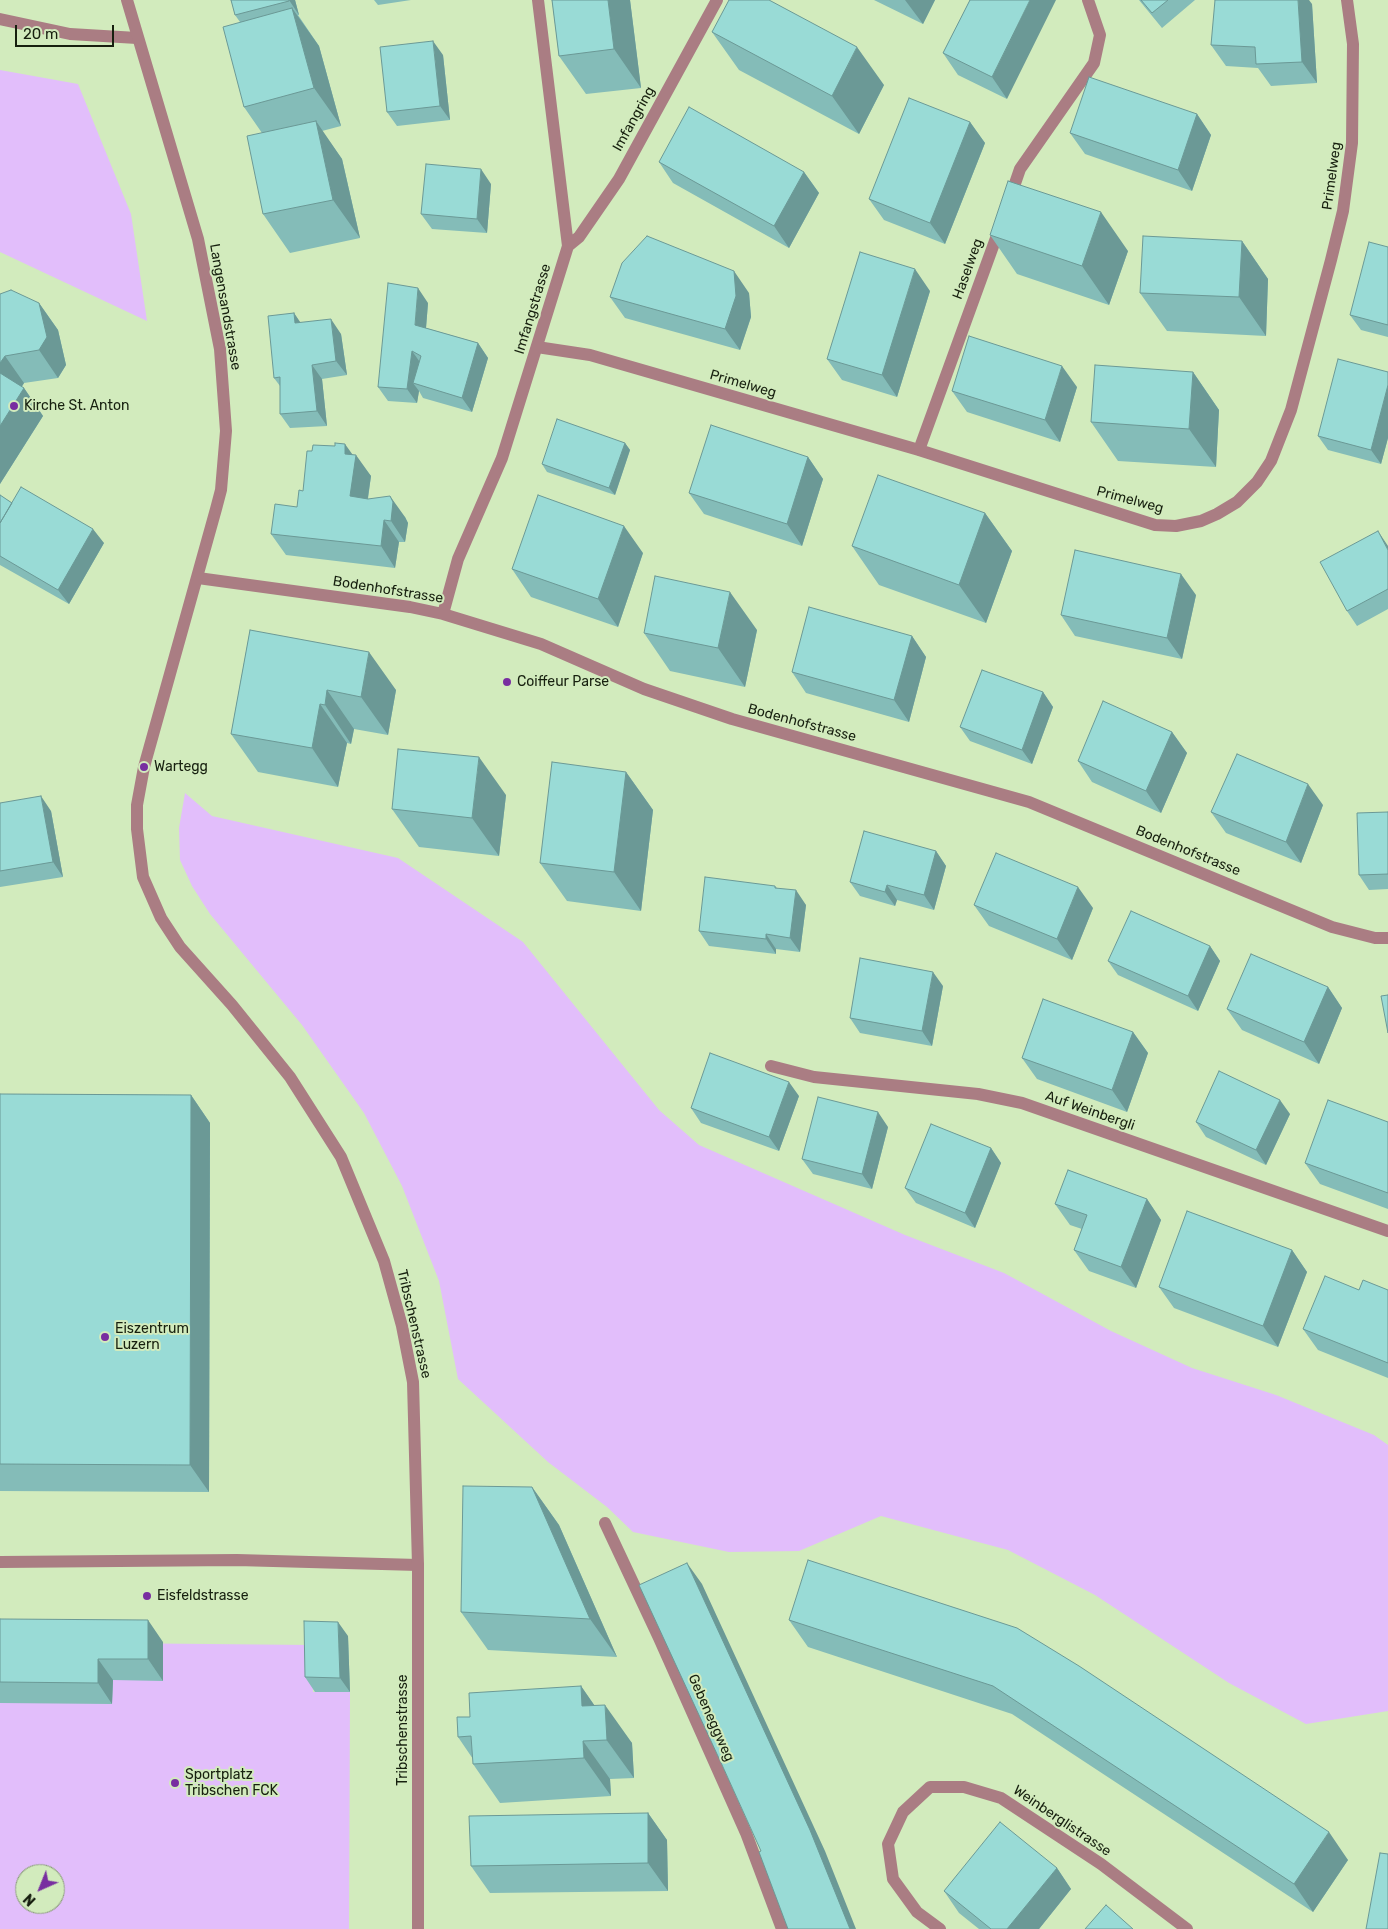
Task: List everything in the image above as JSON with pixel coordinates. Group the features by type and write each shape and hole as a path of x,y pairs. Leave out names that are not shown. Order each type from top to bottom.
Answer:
{"street":[{"name":"Langensandstrasse","path":"127,0 198,239 220,349 226,431 222,480 216,509 144,767 137,805 137,829"},
{"name":"Imfangstrasse","path":"443,614 458,559 501,463 568,246 538,0"},
{"name":"Imfangring","path":"568,246 579,237 618,179 717,0"},
{"name":"Haselweg","path":"920,450 1020,169 1094,63 1100,35 1088,0"},
{"name":"Primelweg","path":"537,347 590,355 920,450 1155,525 1176,526 1209,518 1237,502 1257,482 1271,461 1291,410 1343,211 1352,134 1353,44 1346,0"},
{"path":"0,19 70,34 138,38"},
{"name":"Bodenhofstrasse","path":"198,578 401,606 443,614 541,644 644,689 732,720 1030,802 1332,927 1375,938 1388,938"},
{"name":"Tribschenstrasse","path":"137,829 143,877 161,918 180,947 232,1005 290,1077 341,1157 384,1260 402,1326 414,1382 418,1565 418,1929"},
{"name":"Auf Weinbergli","path":"771,1066 814,1077 978,1094 1022,1104 1388,1231"},
{"name":"Gebeneggweg","path":"605,1523 659,1638 746,1833 782,1929"},
{"path":"0,1562 238,1560 418,1565"},
{"name":"Weinberglistrasse","path":"940,1929 917,1912 893,1879 888,1844 903,1812 930,1787 964,1787 1001,1798 1101,1864 1187,1929"}],"shaded area":[{"path":"0,70 78,84 131,214 147,321 0,252"},
{"path":"185,793 212,816 398,858 523,942 659,1110 699,1145 905,1235 1004,1273 1111,1331 1192,1368 1276,1395 1374,1435 1388,1445 1388,1711 1306,1724 1229,1683 1095,1595 1008,1550 881,1516 799,1551 729,1552 633,1532 607,1507 548,1462 458,1379 439,1281 402,1186 364,1113 302,1025 210,914 192,886 180,860 179,828"},
{"name":"Sportplatz Tribschen FCK","path":"0,1642 312,1645 313,1692 350,1692 349,1929 0,1929"}],"building":[{"path":"231,0 289,0 289,1 235,15"},
{"path":"552,0 608,0 614,49 559,56"},
{"path":"729,0 769,0 857,47 832,96 712,32"},
{"path":"970,0 1030,0 992,77 943,53"},
{"path":"1141,0 1168,0 1152,13"},
{"path":"1215,0 1298,0 1302,62 1256,64 1255,47 1211,45"},
{"path":"292,8 314,88 244,107 223,27"},
{"path":"433,41 440,106 387,112 380,47"},
{"path":"1089,77 1197,114 1178,170 1070,133"},
{"path":"909,98 970,122 930,223 869,199"},
{"path":"689,107 804,172 774,226 659,162"},
{"path":"316,121 333,200 263,214 247,136"},
{"path":"426,164 481,169 477,219 421,214"},
{"path":"1008,181 1101,212 1082,266 990,235"},
{"path":"647,236 734,271 736,296 725,329 610,297 622,263"},
{"path":"1143,236 1242,241 1239,297 1140,293"},
{"path":"1369,242 1388,247 1388,325 1350,315"},
{"path":"860,252 915,269 882,375 827,359"},
{"path":"388,283 418,288 415,325 478,343 462,398 413,383 421,356 412,351 407,389 378,387"},
{"path":"11,290 39,303 47,337 39,350 5,356 0,363 0,294"},
{"path":"294,313 295,323 331,319 336,361 312,365 317,411 280,414 280,377 274,378 268,316"},
{"path":"969,336 1062,366 1045,420 952,391"},
{"path":"1338,359 1388,372 1388,385 1371,450 1318,436"},
{"path":"1095,365 1193,372 1189,429 1091,422"},
{"path":"0,373 24,388 0,426"},
{"path":"557,419 625,443 609,488 542,464"},
{"path":"711,425 808,457 787,524 689,493"},
{"path":"335,443 345,444 345,454 356,455 350,496 368,499 390,496 393,502 391,521 384,520 381,546 271,534 275,504 297,507 299,490 303,491 307,451 312,451 313,445 335,446"},
{"path":"878,475 985,513 959,585 852,546"},
{"path":"21,487 93,529 58,590 0,556 0,523"},
{"path":"0,495 12,503 0,523"},
{"path":"538,495 624,526 598,599 512,569"},
{"path":"1378,531 1388,550 1388,589 1347,611 1320,562"},
{"path":"1075,550 1181,574 1167,638 1061,615"},
{"path":"655,576 730,592 718,648 644,633"},
{"path":"809,607 912,636 894,700 792,672"},
{"path":"250,630 369,652 361,697 327,690 325,705 320,704 312,748 231,734"},
{"path":"982,670 1043,692 1022,750 960,727"},
{"path":"1103,701 1172,732 1146,791 1078,761"},
{"path":"398,749 479,757 472,818 392,809"},
{"path":"1237,754 1308,784 1286,842 1211,812"},
{"path":"552,762 626,772 614,872 540,863"},
{"path":"41,796 53,862 0,871 0,803"},
{"path":"1388,812 1388,874 1359,875 1357,813"},
{"path":"864,831 936,851 924,895 887,885 885,892 850,882"},
{"path":"996,853 1078,887 1057,939 974,905"},
{"path":"705,877 796,890 790,938 766,934 766,939 699,931"},
{"path":"1131,911 1210,946 1188,996 1108,961"},
{"path":"1251,954 1328,987 1304,1042 1227,1009"},
{"path":"860,958 933,972 922,1031 850,1018"},
{"path":"1388,995 1388,1033 1381,996"},
{"path":"1043,999 1133,1032 1112,1090 1022,1058"},
{"path":"710,1053 789,1082 769,1137 691,1108"},
{"path":"1219,1071 1280,1100 1256,1150 1196,1122"},
{"name":"Eiszentrum Luzern","path":"0,1094 191,1095 190,1465 0,1464"},
{"path":"818,1097 878,1112 862,1174 802,1159"},
{"path":"1328,1100 1388,1122 1388,1193 1305,1163"},
{"path":"931,1124 991,1148 965,1213 905,1188"},
{"path":"1068,1170 1147,1199 1121,1267 1074,1250 1087,1215 1055,1204"},
{"path":"1187,1211 1292,1250 1263,1326 1159,1287"},
{"path":"1325,1276 1359,1290 1363,1280 1388,1290 1388,1363 1303,1329"},
{"path":"463,1486 532,1487 590,1619 461,1612"},
{"path":"808,1560 1017,1628 1079,1666 1329,1832 1294,1884 993,1686 789,1620"},
{"path":"687,1563 810,1830 850,1929 788,1929 759,1852 761,1851 639,1585"},
{"path":"0,1619 148,1620 148,1659 98,1659 98,1683 0,1682"},
{"path":"304,1621 338,1622 340,1678 305,1677"},
{"path":"581,1686 582,1706 605,1705 607,1740 583,1741 584,1758 473,1764 471,1736 458,1737 457,1717 470,1717 469,1693"},
{"path":"648,1813 648,1863 471,1866 469,1816"},
{"path":"1000,1822 1057,1868 1007,1929 991,1929 944,1891"},
{"path":"1380,1853 1388,1854 1388,1929 1366,1929"},
{"path":"1106,1905 1133,1929 1085,1929"}],"place":[{"name":"Kirche St. Anton","path":"14,406"},
{"name":"Coiffeur Parse","path":"507,682"},
{"name":"Wartegg","path":"144,767"},
{"name":"Eiszentrum Luzern","path":"105,1337"},
{"name":"Eisfeldstrasse","path":"147,1596"},
{"name":"Sportplatz Tribschen FCK","path":"175,1783"}]}
